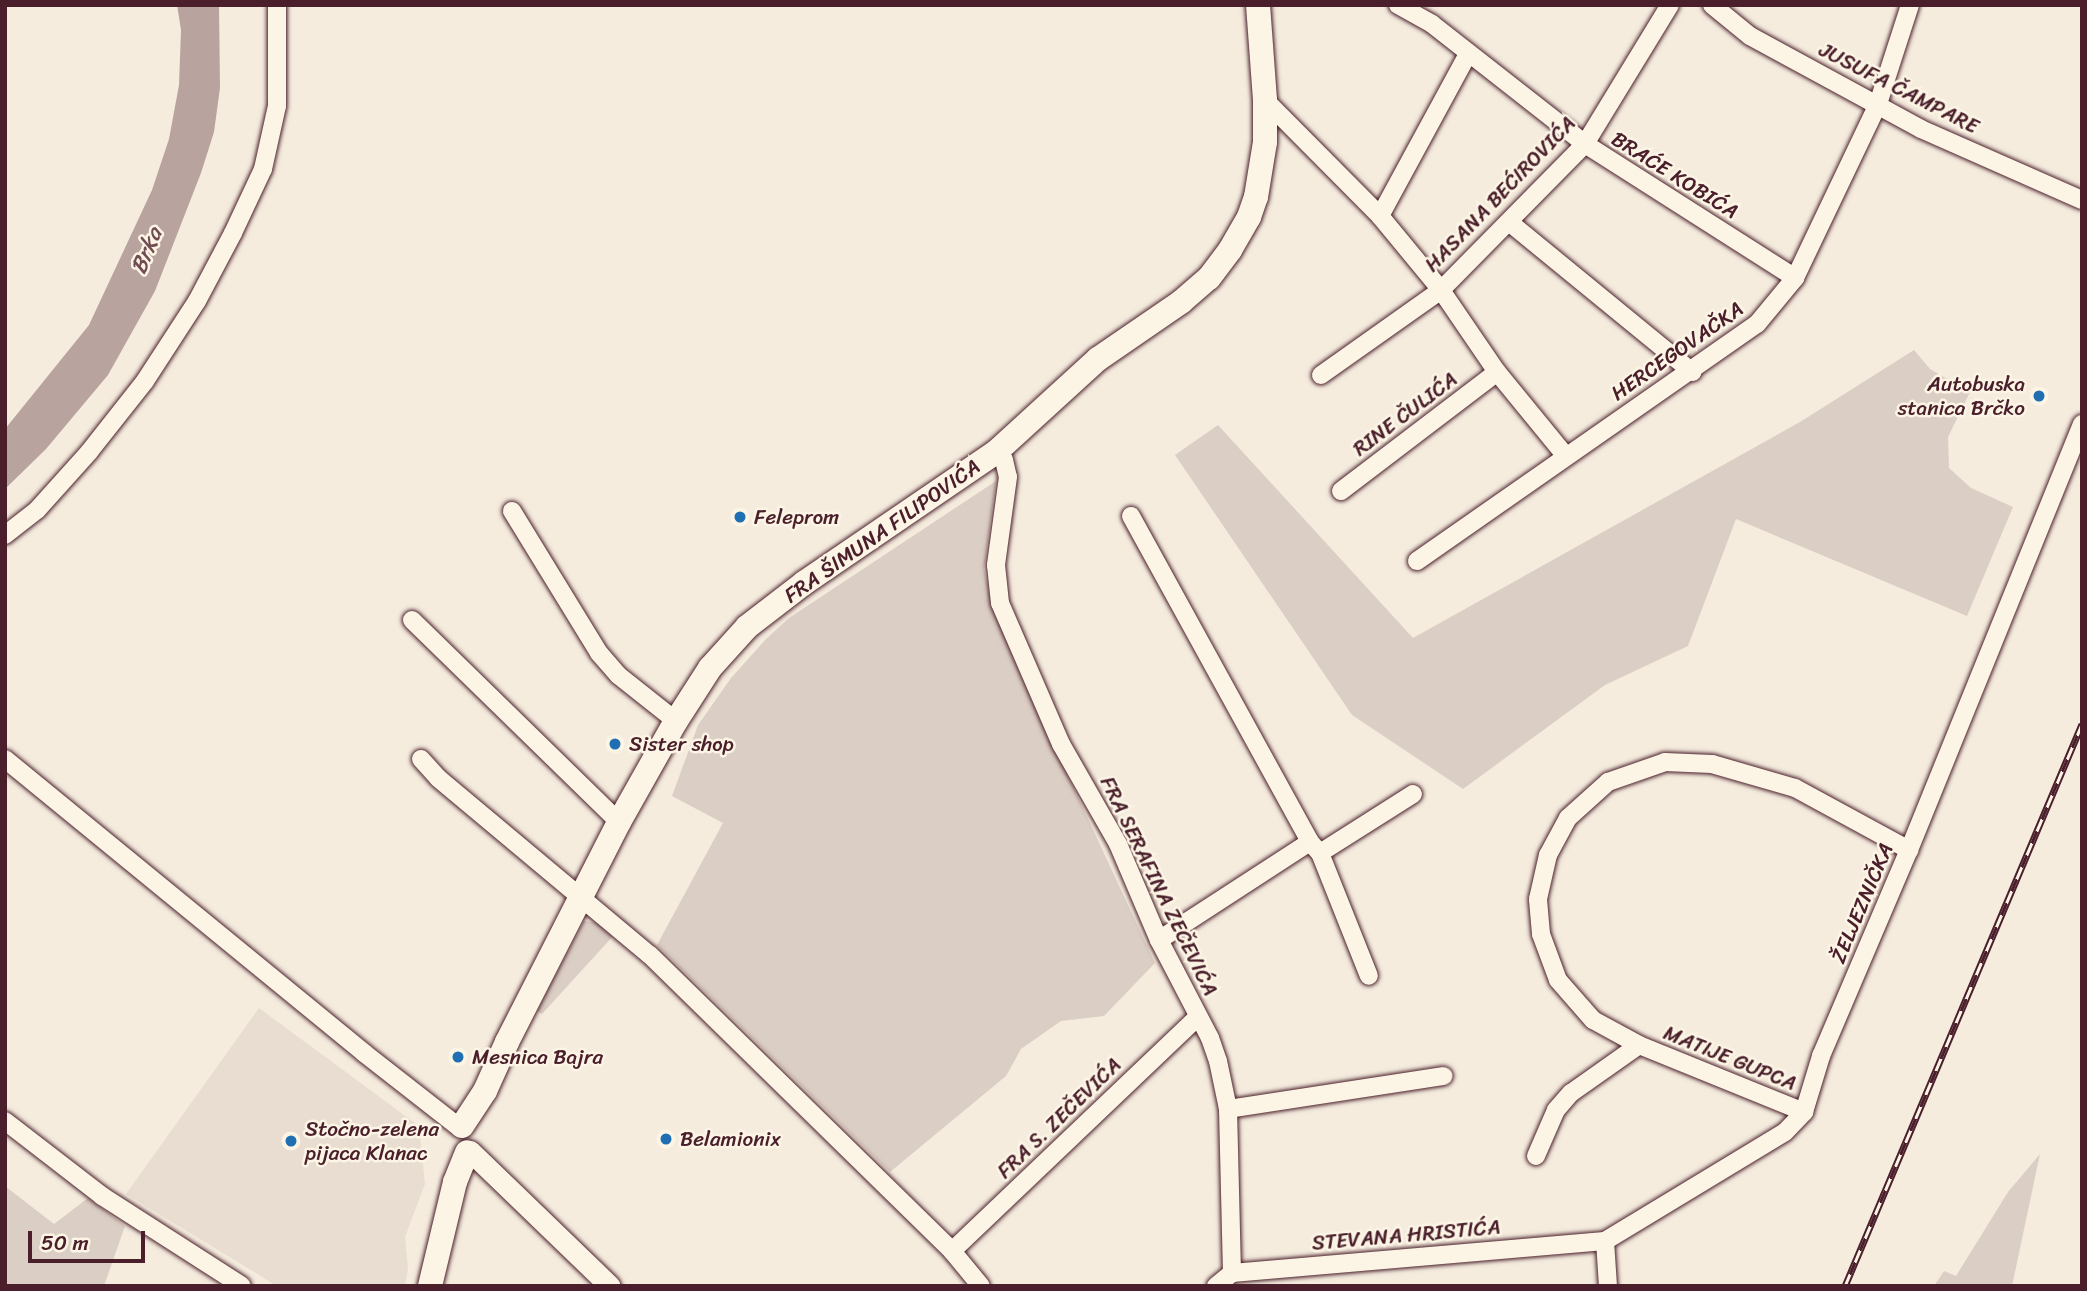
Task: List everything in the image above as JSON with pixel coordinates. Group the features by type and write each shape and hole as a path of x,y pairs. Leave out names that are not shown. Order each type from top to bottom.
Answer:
{"main road":[{"name":"FRA ŠIMUNA FILIPOVIĆA","path":"430,1286 454,1182 485,1091 518,1019 620,822 676,721 710,668 747,627 804,583 996,452 1098,359 1181,302 1209,278 1249,217 1256,197 1265,142 1265,100 1258,5"}],"street":[{"path":"5,535 37,510 145,381 197,301 233,233 263,169 277,106 277,5"},
{"name":"BRAĆE KOBIĆA","path":"1398,5 1432,24 1585,144 1795,278"},
{"name":"HASANA BEĆIROVIĆA","path":"1321,375 1441,290 1585,144 1670,5"},
{"name":"JUSUFA ČAMPARE","path":"1712,5 1750,36 1921,129 2077,198"},
{"name":"HERCEGOVAČKA","path":"1418,561 1564,456 1692,372 1757,324 1795,278 1878,104 1910,5"},
{"path":"1380,216 1468,54"},
{"path":"1265,100 1380,216 1441,290 1497,372 1564,456"},
{"path":"1509,222 1692,372"},
{"name":"RINE ČULIĆA","path":"1341,491 1497,372"},
{"name":"ŽELJEZNIČKA","path":"1605,1241 1786,1132 1804,1112 1821,1056 1909,850 2052,491 2082,424"},
{"name":"FRA SERAFINA ZEČEVIĆA","path":"996,452 1004,460 1008,477 996,565 999,603 1061,744 1118,844 1159,940 1218,1061 1228,1110 1232,1272"},
{"path":"512,511 599,653 618,675 676,721"},
{"path":"1131,516 1315,848 1369,976"},
{"path":"412,620 620,822"},
{"path":"5,759 468,1143 610,1286"},
{"path":"421,759 438,778 583,896 650,955 952,1251 981,1286"},
{"name":"MATIJE GUPCA","path":"1804,1112 1639,1045 1593,1020 1558,980 1541,934 1538,900 1548,855 1568,818 1608,782 1665,762 1712,764 1795,788 1909,850"},
{"path":"5,774 468,1143"},
{"path":"1159,940 1413,794"},
{"name":"FRA S. ZEČEVIĆA","path":"952,1251 1198,1017"},
{"name":"MATIJE GUPCA","path":"1536,1156 1556,1110 1571,1093 1639,1045"},
{"path":"1228,1110 1443,1076"},
{"path":"5,1121 102,1196 242,1286"},
{"path":"1605,1241 1608,1286"},
{"name":"STEVANA HRISTIĆA","path":"1232,1272 1605,1241"},
{"path":"1216,1286 1232,1272"}],"shaded area":[{"path":"1914,350 1930,369 1970,392 1948,437 1949,468 1971,488 2013,507 1967,616 1736,519 1688,646 1605,685 1463,789 1352,715 1175,455 1218,425 1413,638 1800,422"},
{"path":"996,481 984,569 990,597 1021,675 1155,963 1104,1016 1061,1021 1021,1049 1006,1076 890,1172 657,945 723,823 672,796 698,725 731,678 766,639 789,618"},
{"path":"584,921 599,923 614,935 542,1014 537,1011"},
{"name":"Stočno-zelena pijaca Klanac","path":"259,1008 419,1126 425,1184 405,1237 408,1268 405,1286 277,1286 126,1194"},
{"path":"2040,1154 2012,1286 1934,1286 1944,1271 1956,1276 2008,1192"},
{"path":"5,1186 54,1224 88,1198 125,1226 104,1286 5,1286"}],"water":[{"name":"Brka","path":"177,5 219,5 220,88 214,132 201,173 155,291 108,375 46,449 5,489 5,429 89,325 152,190 169,139 179,85 181,30"}],"railway":[{"path":"1845,1286 2082,724"}],"place":[{"name":"Autobuska stanica Brčko","path":"2039,396"},
{"name":"Feleprom","path":"740,517"},
{"name":"Sister shop","path":"615,744"},
{"name":"Mesnica Bajra","path":"458,1057"},
{"name":"Belamionix","path":"666,1139"},
{"name":"Stočno-zelena pijaca Klanac","path":"291,1141"}]}
